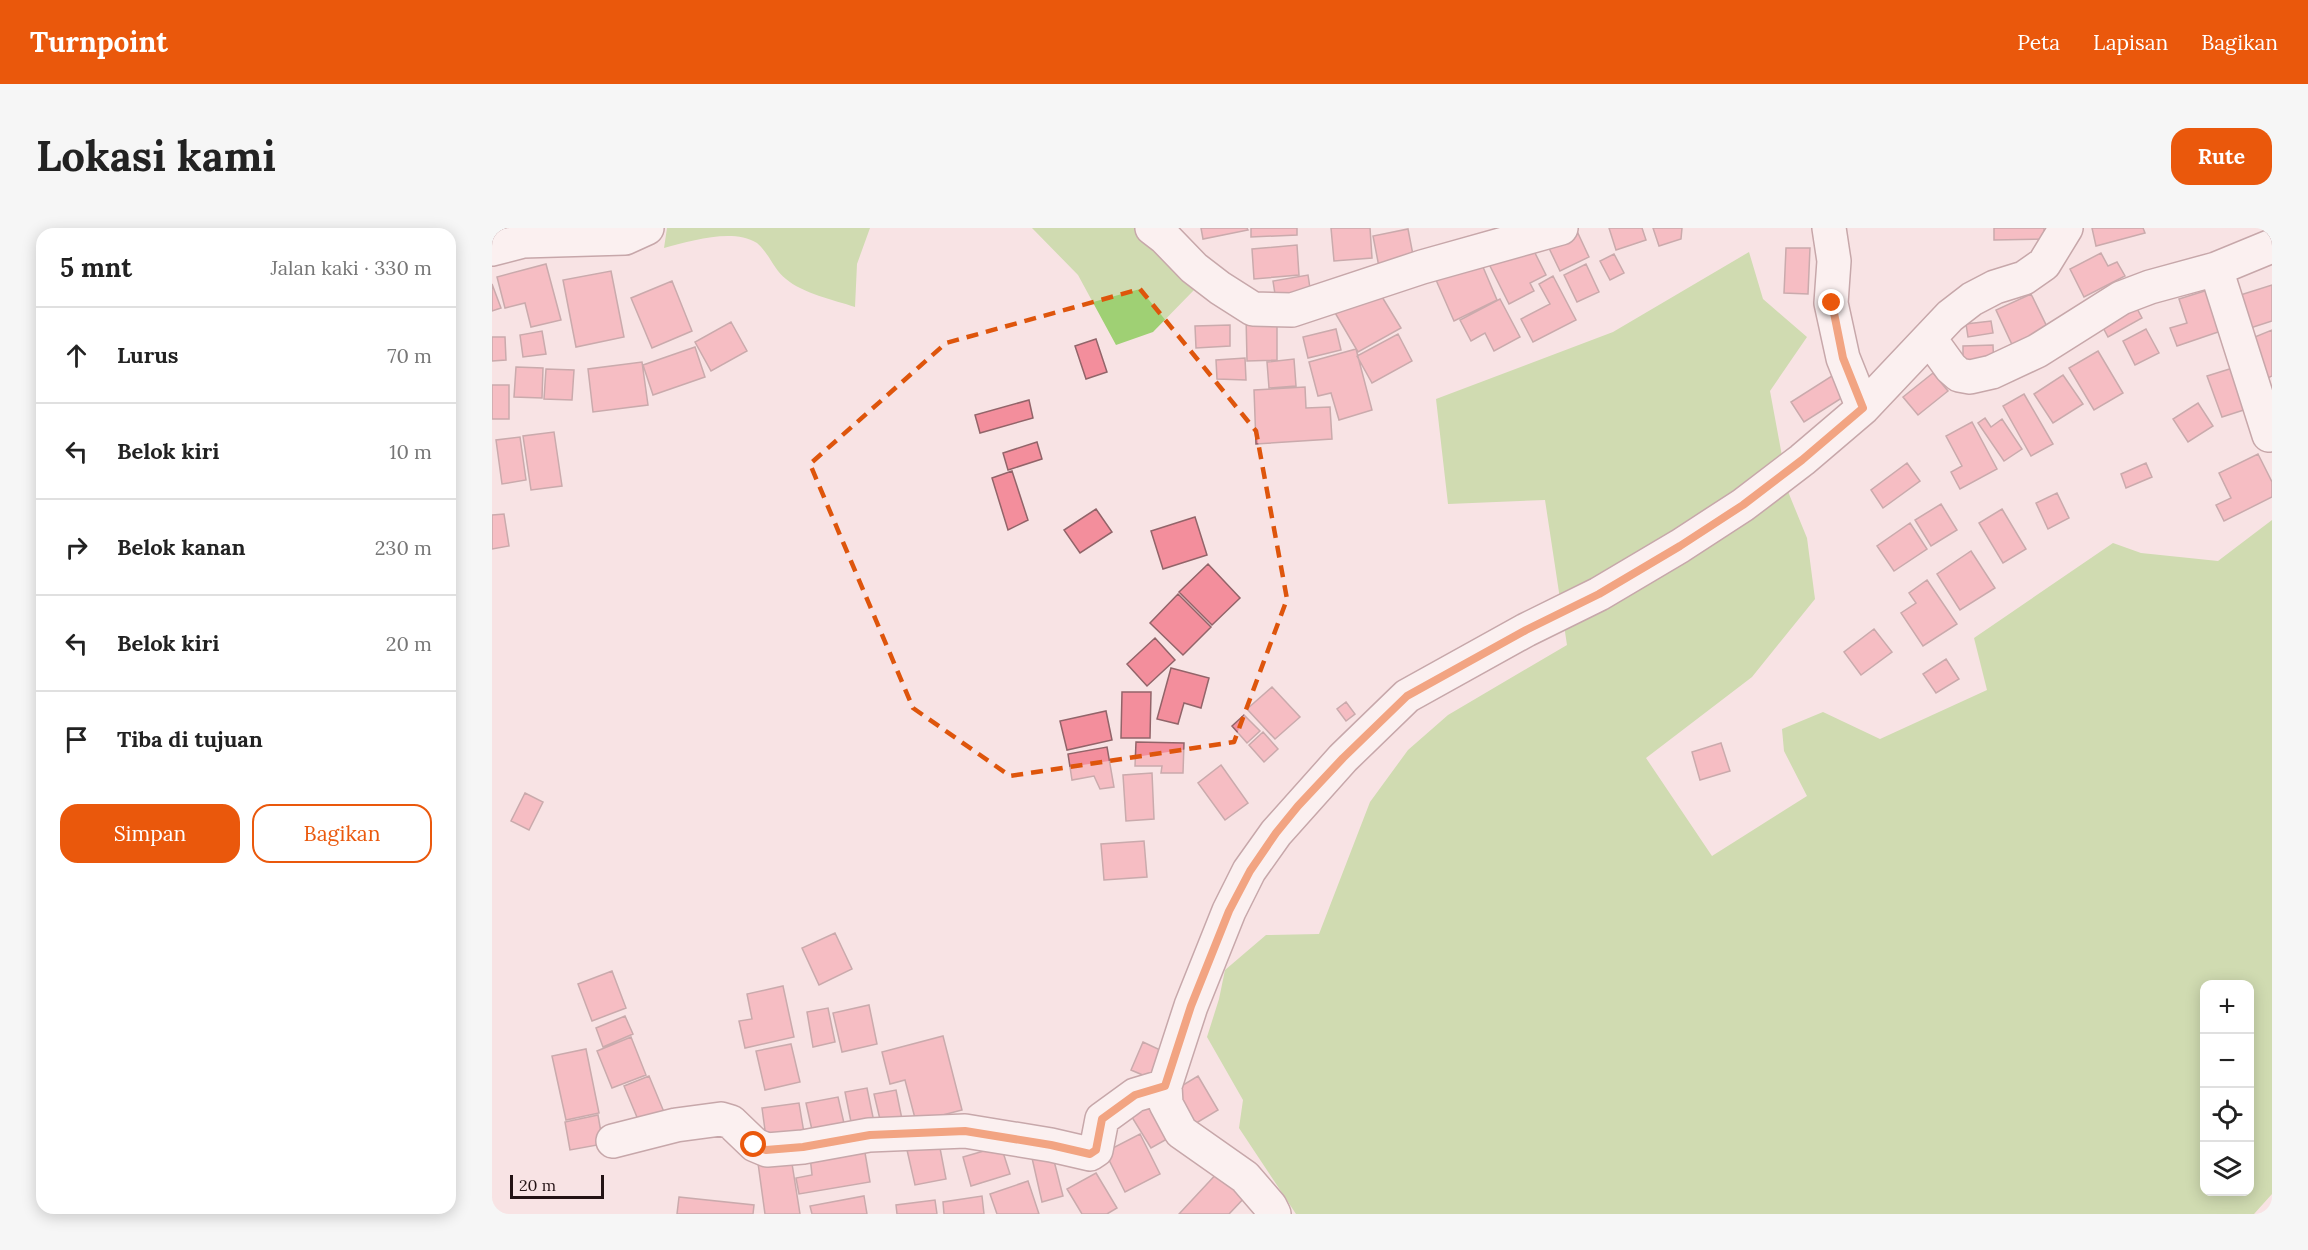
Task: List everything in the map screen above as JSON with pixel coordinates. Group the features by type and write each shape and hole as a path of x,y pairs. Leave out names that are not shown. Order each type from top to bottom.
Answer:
{"street":[{"path":"492,249 523,241 625,238 647,228"},
{"path":"1152,228 1194,268 1253,309 1292,310 1422,267 1561,228"},
{"path":"1829,228 1834,261 1832,303 1843,358 1863,408"},
{"path":"1274,1214 1245,1177 1181,1132 1166,1104 1165,1086 1191,1006 1229,911 1250,871 1276,833 1298,806 1407,696 1526,630 1599,594 1734,511 1802,460 1863,408 1950,316 1972,299 1995,287 2024,278 2044,264 2066,228"},
{"path":"1930,339 1951,369 1959,375 1970,378 1992,372 2037,351 2121,298 2150,287 2216,269 2272,246"},
{"path":"2216,269 2269,435"},
{"path":"613,1141 676,1125 721,1119 731,1122 754,1145 766,1150 803,1147 870,1135 965,1131 1090,1154 1096,1150 1102,1119 1135,1095 1165,1086"}],"highlighted area":[{"path":"1140,289 1256,431 1287,599 1234,742 1010,776 913,708 810,464 946,343"}],"green space":[{"path":"667,228 870,228 857,264 855,307 819,296 793,284 778,271 757,243 736,236 724,236 664,248"},
{"path":"1032,228 1136,228 1194,290 1153,332 1116,345 1078,275"},
{"path":"1749,252 1763,299 1807,337 1770,391 1789,494 1807,538 1815,599 1752,677 1646,758 1712,856 1807,796 1784,751 1782,729 1823,712 1880,739 1987,690 1974,638 2113,543 2141,553 2218,561 2272,520 2272,1194 2254,1214 1296,1214 1239,1128 1243,1100 1207,1037 1225,970 1266,935 1319,934 1370,802 1408,750 1448,715 1567,645 1545,500 1448,504 1436,399 1613,332"}],"building":[{"path":"1201,228 1247,228 1248,230 1203,239"},
{"path":"1251,228 1297,228 1297,235 1251,237"},
{"path":"1331,228 1370,228 1372,258 1334,261"},
{"path":"1609,228 1642,228 1646,240 1616,250"},
{"path":"1653,228 1682,228 1681,239 1659,246"},
{"path":"1994,228 2044,228 2045,239 1994,240"},
{"path":"2092,228 2143,228 2145,233 2096,246"},
{"path":"1408,229 1414,260 1379,267 1373,236"},
{"path":"1576,229 1589,257 1560,271 1546,242"},
{"path":"1530,243 1546,275 1530,283 1534,291 1509,304 1489,264"},
{"path":"1297,245 1299,275 1254,279 1252,249"},
{"path":"1786,248 1810,248 1808,294 1784,293"},
{"path":"2101,253 2108,266 2117,262 2125,276 2084,297 2070,269"},
{"path":"1614,254 1624,273 1610,280 1600,261"},
{"path":"1480,260 1497,300 1454,321 1436,280"},
{"path":"546,264 561,320 531,327 525,303 505,308 497,277"},
{"path":"1586,264 1599,292 1577,302 1564,275"},
{"path":"611,271 624,337 576,347 563,280"},
{"path":"1308,275 1312,301 1277,307 1273,281"},
{"path":"1553,276 1576,320 1533,342 1521,319 1550,304 1539,284"},
{"path":"672,281 692,331 652,348 631,298"},
{"path":"492,284 501,308 492,311"},
{"path":"2272,285 2272,321 2244,330 2234,297"},
{"path":"1376,287 1401,328 1358,352 1334,311"},
{"path":"2211,289 2224,330 2177,346 2170,328 2187,323 2179,299"},
{"path":"2031,294 2051,335 2015,351 1996,310"},
{"path":"1500,299 1520,337 1494,351 1485,333 1471,341 1460,320"},
{"path":"2133,301 2142,318 2108,337 2099,320"},
{"path":"1246,315 1277,315 1277,360 1247,361"},
{"path":"1991,321 1993,333 1968,337 1966,324"},
{"path":"731,322 747,351 711,371 695,342"},
{"path":"1230,325 1230,346 1196,348 1195,326"},
{"path":"1336,329 1341,350 1308,358 1303,337"},
{"path":"2146,329 2159,353 2135,365 2123,341"},
{"path":"2272,330 2272,376 2257,383 2250,339"},
{"path":"542,331 546,354 523,357 520,335"},
{"path":"1398,334 1412,361 1372,383 1357,356"},
{"path":"492,337 505,337 506,360 492,361"},
{"path":"1096,339 1107,372 1086,379 1075,346"},
{"path":"1993,345 1994,369 1963,369 1963,346"},
{"path":"695,347 705,377 653,395 643,365"},
{"path":"1356,349 1372,410 1339,420 1331,393 1318,396 1309,362"},
{"path":"2098,351 2123,393 2094,410 2069,368"},
{"path":"1245,358 1246,380 1217,379 1216,360"},
{"path":"1294,359 1296,386 1269,388 1267,362"},
{"path":"642,362 648,405 593,412 588,369"},
{"path":"516,367 543,368 542,398 514,397"},
{"path":"2236,367 2250,408 2222,417 2207,376"},
{"path":"546,369 574,370 572,400 544,399"},
{"path":"1933,373 1948,391 1918,415 1903,397"},
{"path":"1835,374 1848,394 1804,422 1791,402"},
{"path":"2063,375 2083,404 2053,423 2034,394"},
{"path":"492,385 509,385 509,419 492,419"},
{"path":"1305,387 1306,408 1330,407 1332,439 1256,444 1254,390"},
{"path":"2024,394 2053,444 2031,456 2003,406"},
{"path":"1029,400 1033,418 980,433 975,415"},
{"path":"2198,403 2213,426 2188,442 2173,419"},
{"path":"1985,418 1991,427 2002,419 2022,449 2004,461 1978,423"},
{"path":"1972,422 1997,469 1960,489 1951,472 1962,466 1946,436"},
{"path":"554,432 562,486 531,490 523,436"},
{"path":"520,437 526,480 502,484 496,440"},
{"path":"1037,442 1042,459 1008,470 1003,453"},
{"path":"2258,454 2272,482 2272,497 2224,521 2216,505 2231,498 2219,473"},
{"path":"1907,463 1920,481 1883,508 1871,490"},
{"path":"2146,463 2152,477 2126,488 2121,474"},
{"path":"1012,471 1028,520 1008,530 992,478"},
{"path":"2057,493 2069,518 2048,529 2036,503"},
{"path":"1941,504 1957,530 1931,546 1915,520"},
{"path":"1096,509 1112,532 1080,553 1064,530"},
{"path":"2002,509 2026,549 2003,563 1979,523"},
{"path":"504,514 509,546 492,549 492,515"},
{"path":"1195,517 1207,555 1163,569 1151,531"},
{"path":"1910,523 1927,549 1894,571 1877,546"},
{"path":"1971,551 1995,588 1960,610 1937,574"},
{"path":"1208,564 1240,598 1212,625 1179,592"},
{"path":"1927,580 1957,624 1923,646 1901,613 1916,603 1909,593"},
{"path":"1178,594 1211,627 1183,655 1150,623"},
{"path":"1874,629 1892,652 1861,675 1844,652"},
{"path":"1155,638 1175,660 1147,686 1127,664"},
{"path":"1946,659 1959,679 1936,693 1923,674"},
{"path":"1171,668 1209,678 1201,708 1184,703 1178,724 1157,719"},
{"path":"1272,687 1300,717 1275,739 1247,709"},
{"path":"1122,692 1151,692 1150,738 1121,738"},
{"path":"1346,702 1355,714 1346,721 1337,709"},
{"path":"1106,711 1112,740 1067,750 1060,721"},
{"path":"1244,715 1260,731 1247,743 1232,726"},
{"path":"1263,732 1278,749 1264,762 1249,745"},
{"path":"1136,742 1184,743 1183,773 1161,773 1162,766 1135,766"},
{"path":"1721,743 1730,771 1700,780 1692,752"},
{"path":"1107,747 1114,787 1100,789 1094,776 1072,780 1068,754"},
{"path":"1221,765 1248,803 1225,820 1198,783"},
{"path":"1152,773 1154,819 1126,821 1123,775"},
{"path":"525,793 543,802 529,830 511,821"},
{"path":"1144,841 1147,877 1104,880 1101,844"},
{"path":"835,933 852,969 819,985 802,948"},
{"path":"612,971 626,1008 592,1021 578,984"},
{"path":"783,986 794,1037 745,1048 739,1021 752,1019 747,994"},
{"path":"869,1005 877,1044 842,1052 833,1013"},
{"path":"828,1008 835,1042 813,1047 807,1012"},
{"path":"625,1016 633,1034 603,1047 596,1028"},
{"path":"943,1036 962,1110 916,1122 905,1080 890,1084 882,1052"},
{"path":"631,1037 646,1075 612,1088 597,1051"},
{"path":"1143,1042 1171,1055 1159,1082 1131,1070"},
{"path":"791,1044 800,1082 765,1090 756,1051"},
{"path":"586,1049 599,1113 566,1120 552,1056"},
{"path":"649,1076 664,1112 639,1122 624,1086"},
{"path":"1198,1076 1218,1110 1193,1125 1173,1091"},
{"path":"867,1088 874,1122 852,1127 845,1092"},
{"path":"896,1090 903,1124 882,1128 874,1094"},
{"path":"838,1097 846,1132 814,1139 806,1103"},
{"path":"1156,1099 1176,1134 1151,1148 1130,1114"},
{"path":"799,1103 805,1139 767,1145 762,1108"},
{"path":"598,1115 603,1144 570,1150 565,1122"},
{"path":"1140,1134 1160,1174 1125,1192 1105,1152"},
{"path":"939,1143 946,1179 915,1185 907,1150"},
{"path":"1001,1146 1010,1174 971,1186 963,1157"},
{"path":"864,1147 870,1182 799,1194 796,1178 812,1175 810,1156"},
{"path":"790,1151 800,1214 765,1214 757,1156"},
{"path":"1052,1153 1063,1196 1042,1202 1032,1158"},
{"path":"1220,1170 1247,1195 1229,1214 1179,1214"},
{"path":"1096,1173 1117,1208 1107,1214 1082,1214 1067,1189"},
{"path":"1028,1181 1039,1214 997,1214 990,1194"},
{"path":"864,1196 867,1214 812,1214 810,1206"},
{"path":"982,1196 984,1214 944,1214 943,1202"},
{"path":"679,1197 754,1205 753,1214 677,1214"},
{"path":"935,1200 937,1214 897,1214 896,1205"}],"route":[{"path":"754,1145 766,1150 803,1147 870,1135 965,1131 1090,1154 1096,1150 1102,1119 1135,1095 1165,1086 1191,1006 1229,911 1261,853 1298,806 1343,758 1407,696 1526,630 1599,594 1680,546 1743,505 1802,460 1863,408 1843,358 1832,303"}]}
